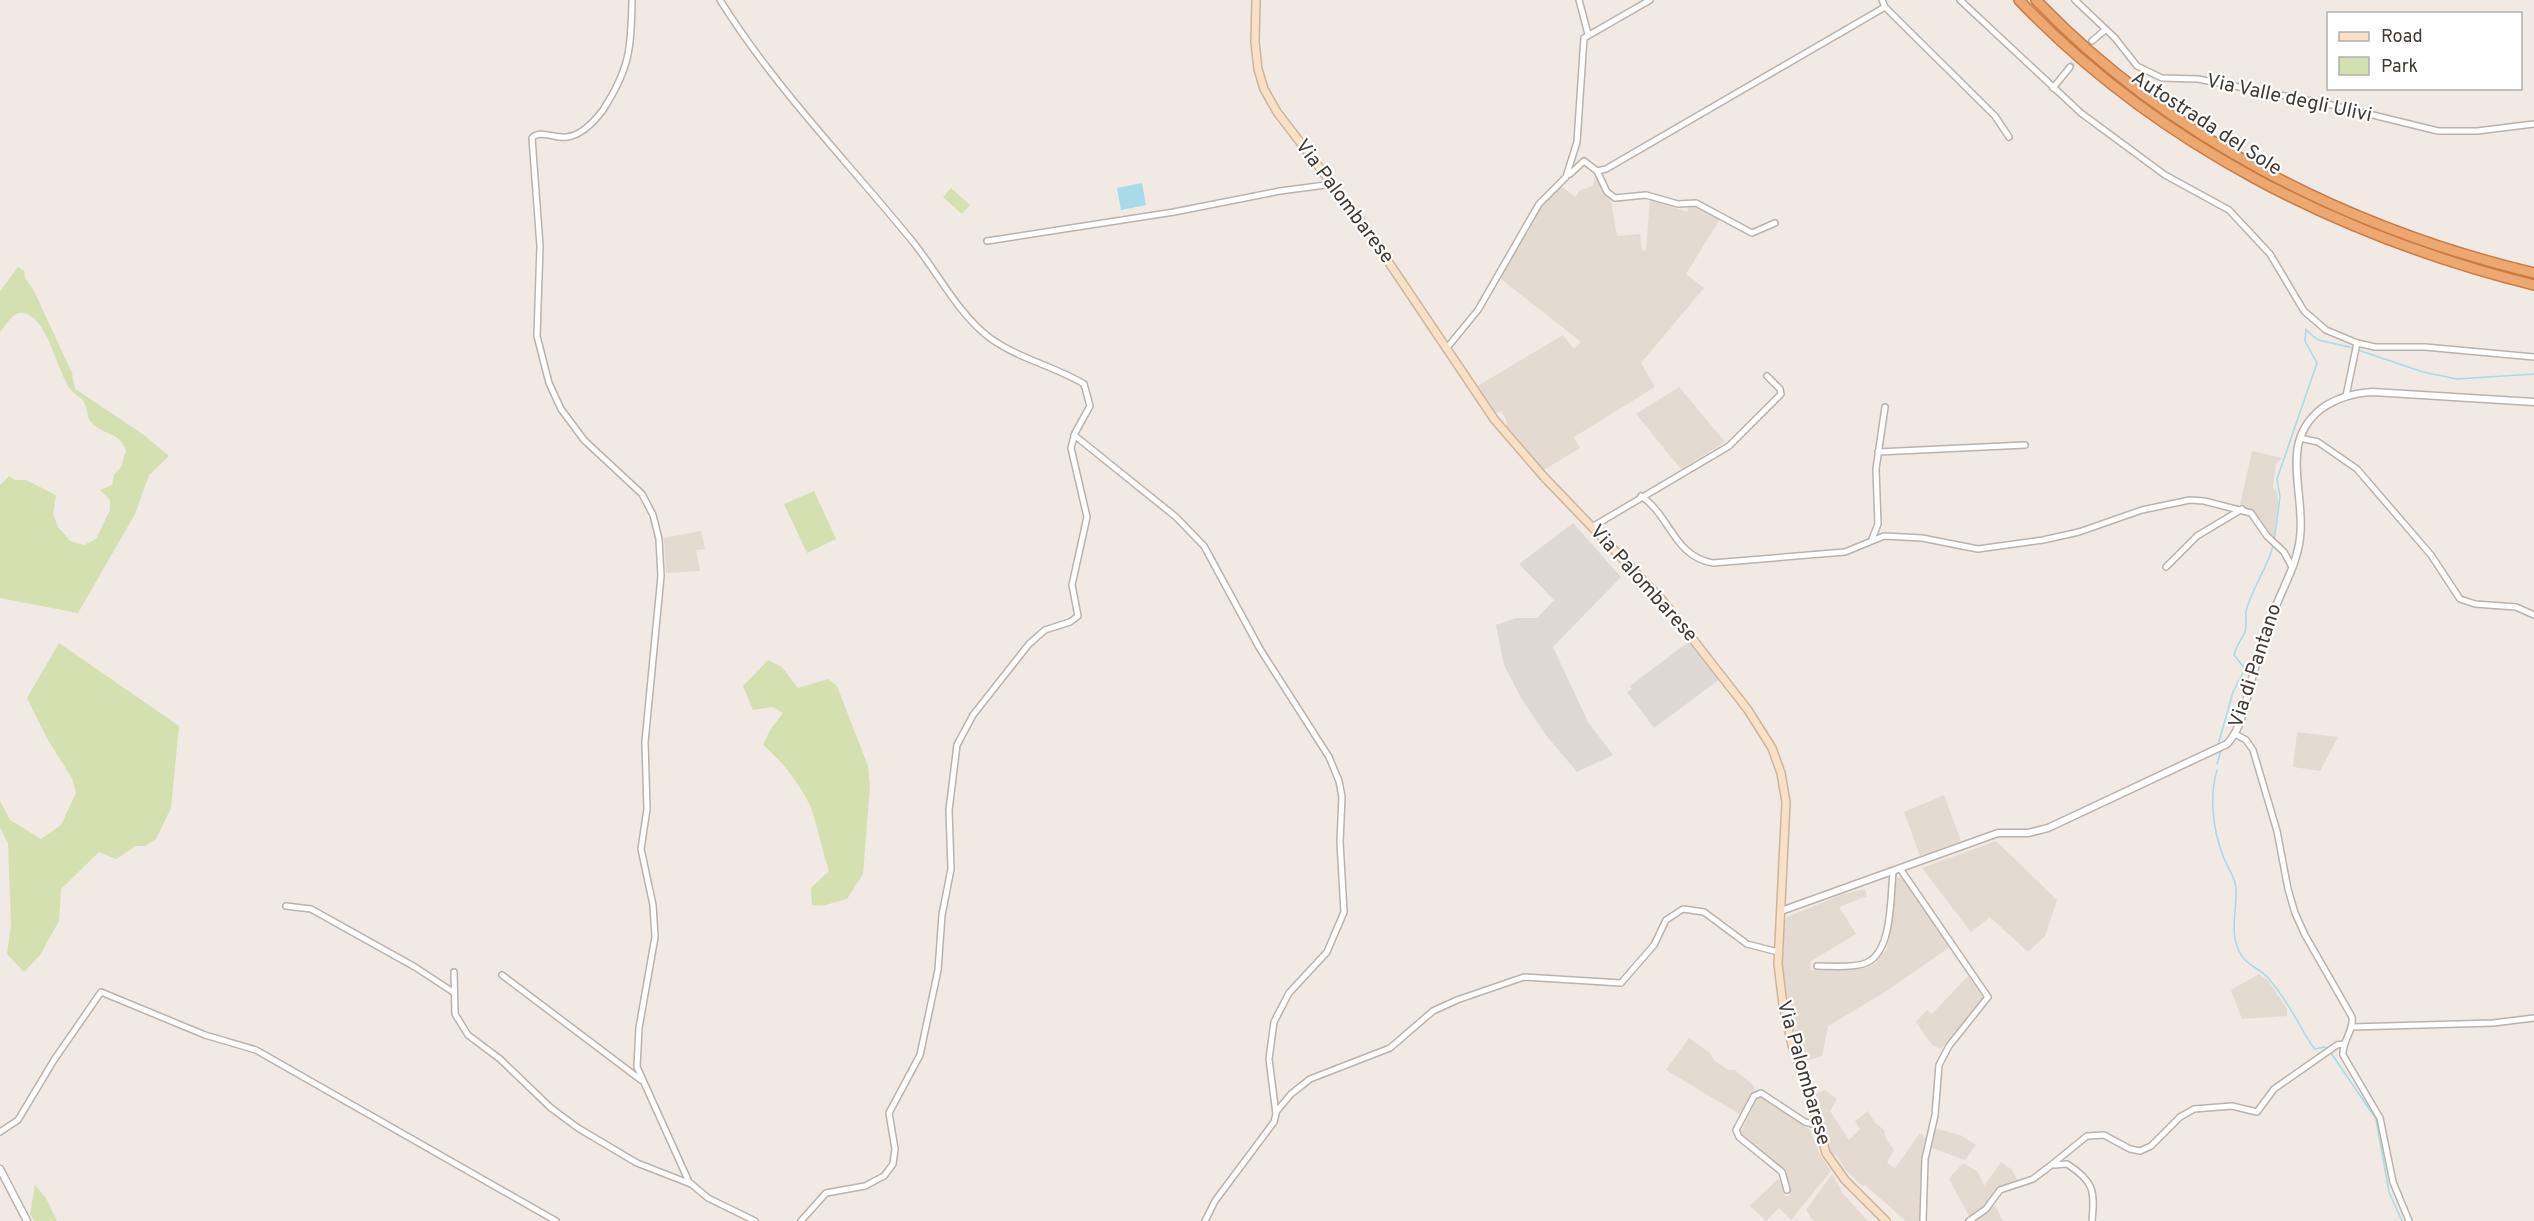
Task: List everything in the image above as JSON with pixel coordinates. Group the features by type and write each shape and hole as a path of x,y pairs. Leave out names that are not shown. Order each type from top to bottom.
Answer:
{"highway":[{"name":"Autostrada del Sole","path":"2019,0 2086,65 2151,114 2234,168 2303,204 2398,244 2534,285"},
{"name":"Autostrada del Sole","path":"2036,0 2095,56 2157,103 2239,157 2310,194 2403,233 2534,273"}],"main road":[{"name":"Via Palombarese","path":"1256,0 1256,53 1262,84 1284,122 1392,265 1498,424 1663,601 1751,714 1772,748 1782,778 1786,807 1778,952 1783,1005 1823,1147 1832,1164 1886,1221"}],"street":[{"path":"632,0 625,71 620,83 597,117 587,127 571,136 538,134 531,140 540,246 537,336 549,383 561,409 584,440 642,494 653,515 659,536 661,576 645,742 647,809 641,846 642,861 653,901 655,928 653,955 636,1053 637,1067 642,1081 691,1184"},
{"path":"720,0 761,63 912,241 972,321 990,338 1015,353 1086,385 1090,409 1074,435 1072,460 1087,517 1071,585 1078,616 1070,622 1045,630 1027,646 973,716 957,745 949,806 951,869 941,917 940,959 920,1055 889,1115 896,1149 894,1161 886,1174 869,1185 826,1193 801,1221"},
{"path":"1579,0 1588,34"},
{"path":"1566,177 1577,142 1582,43 1588,34 1650,0"},
{"path":"1881,0 1995,116 2009,137"},
{"path":"1960,0 2081,113 2161,172 2226,207 2268,251 2308,316 2329,331 2357,344 2383,348 2425,347 2534,357"},
{"name":"Via Valle degli Ulivi","path":"2075,0 2138,68 2162,78 2198,80 2332,105 2431,130 2463,132 2534,124"},
{"path":"1597,171 1886,7"},
{"path":"2092,41 2105,30"},
{"path":"2053,88 2070,67"},
{"path":"1446,349 1478,310 1539,204 1584,161 1590,162 1607,192 1615,198 1646,195 1678,204 1696,202 1752,233 1775,223"},
{"path":"987,241 1333,184"},
{"path":"2346,396 2357,344"},
{"path":"1592,527 1720,451 1744,433 1781,394 1780,389 1767,376"},
{"name":"Via di Pantano","path":"1781,911 2000,833 2028,833 2048,828 2227,744 2235,734 2271,618 2292,567 2301,534 2295,468 2300,438 2316,414 2346,396 2376,392 2534,402"},
{"path":"1872,539 1878,524 1876,472 1885,407"},
{"path":"1074,435 1105,463 1183,524 1204,546 1263,655 1329,757 1339,781 1344,909 1327,952 1289,993 1275,1017 1270,1033 1269,1059 1275,1112 1272,1126 1217,1197 1205,1221"},
{"path":"2300,438 2316,441 2357,469 2431,555 2460,599 2475,604 2519,608 2534,615"},
{"path":"1878,452 2025,445"},
{"path":"1641,496 1654,507 1684,548 1707,562 1743,562 1845,552 1860,548 1872,539 1886,536 1919,537 1981,549 2065,536 2138,512 2199,500 2242,509 2254,515 2265,534 2284,552 2292,567"},
{"path":"2166,567 2196,538 2242,509"},
{"path":"2235,734 2246,740 2253,750 2277,831 2288,889 2297,918 2350,1014 2352,1027 2343,1044 2343,1055 2380,1118 2394,1185 2409,1221"},
{"path":"1901,870 1988,997 1948,1046 1939,1065 1935,1110 1925,1160 1923,1221"},
{"path":"1817,966 1862,965 1879,954 1885,941 1893,873"},
{"path":"285,906 308,908 434,978 453,992"},
{"path":"1275,1112 1291,1094 1310,1079 1390,1048 1433,1011 1457,1000 1524,977 1621,983 1654,945 1666,920 1681,910 1691,909 1704,912 1747,944 1778,952"},
{"path":"454,972 455,1014 463,1029 500,1059 556,1113 631,1160 691,1184 711,1200 755,1221"},
{"path":"502,975 642,1081"},
{"path":"0,1131 18,1120 54,1060 101,992 206,1035 256,1050 556,1221"},
{"path":"2352,1027 2499,1023 2534,1018"},
{"path":"1969,1221 1986,1209 2000,1190 2033,1179 2087,1136 2104,1135 2130,1149 2140,1151 2153,1144 2180,1117 2194,1109 2232,1106 2258,1112 2274,1089 2337,1045 2343,1044"},
{"path":"1787,1190 1782,1172 1738,1137 1736,1130 1754,1096 1761,1092 1805,1122 1817,1125"},
{"path":"2045,1170 2062,1163 2083,1176 2094,1194 2092,1221"},
{"path":"0,1169 27,1221"}],"shaded area":[{"path":"1595,174 1611,201 1617,236 1640,234 1642,251 1646,250 1650,199 1687,212 1689,205 1697,204 1720,219 1686,274 1704,288 1641,363 1655,387 1574,437 1580,448 1542,471 1507,430 1506,419 1501,411 1495,414 1476,387 1563,335 1574,349 1581,342 1496,275 1520,232 1528,233 1537,210 1551,194 1561,186 1575,197 1580,190 1593,186"},
{"path":"1679,387 1725,442 1681,469 1636,414"},
{"path":"2252,451 2282,458 2276,464 2273,487 2277,492 2278,502 2274,539 2267,533 2256,514 2240,505"},
{"path":"1573,523 1621,577 1553,647 1588,722 1613,755 1577,772 1545,734 1521,698 1504,665 1496,625 1516,618 1537,618 1554,600 1519,564"},
{"path":"701,531 705,549 696,550 700,571 666,573 664,538"},
{"path":"1691,640 1720,679 1654,728 1627,692 1632,689 1630,686"},
{"path":"2297,732 2338,737 2320,771 2293,767"},
{"path":"1944,795 1961,841 1920,856 1904,812"},
{"path":"1996,841 2057,900 2045,936 2028,952 1990,917 1971,932 1922,868"},
{"path":"1902,876 1951,946 1885,992 1828,1026 1822,1056 1803,1062 1786,999 1783,973 1784,923 1787,917 1841,895 1865,889 1867,896 1839,907 1856,934 1811,961 1810,970 1866,968 1875,964 1887,949 1897,878"},
{"path":"2259,974 2269,982 2287,1009 2287,1016 2242,1019 2231,990"},
{"path":"1968,976 1984,999 1941,1049 1932,1045 1916,1022 1927,1010 1932,1014"},
{"path":"1689,1038 1710,1053 1715,1061 1728,1070 1735,1070 1753,1085 1755,1091 1741,1115 1666,1070"},
{"path":"1825,1090 1837,1099 1830,1111 1849,1140 1860,1129 1855,1121 1868,1111 1875,1123 1884,1130 1886,1139 1894,1150 1887,1163 1895,1168 1920,1133 1926,1139 1920,1189 1920,1221 1906,1221 1865,1185 1862,1186 1845,1169 1836,1154 1832,1157 1818,1118 1814,1094"},
{"path":"1759,1094 1810,1130 1820,1155 1831,1171 1791,1220 1779,1208 1766,1221 1750,1206 1778,1179 1783,1184 1785,1196 1789,1196 1785,1172 1740,1133"},
{"path":"1934,1128 1960,1135 1976,1145 1965,1160 1930,1147"},
{"path":"2001,1162 2011,1169 2018,1181 2000,1187 1988,1205 1970,1218 1949,1179 1963,1163 1978,1172 1984,1186"},
{"path":"1832,1174 1843,1194 1868,1221 1813,1221 1806,1210"},
{"path":"1995,1205 2003,1221 1973,1221"}],"green space":[{"path":"951,188 970,205 962,214 943,197"},
{"path":"18,267 24,271 25,278 34,291 72,373 75,389 144,435 169,456 149,475 135,514 78,613 0,598 0,485 9,476 15,480 26,480 56,495 53,514 58,527 70,541 84,545 96,539 110,510 110,500 100,490 112,485 114,475 121,467 126,451 120,440 90,421 84,402 66,382 46,335 32,317 24,313 16,314 0,332 0,291"},
{"path":"814,491 836,539 807,553 784,504"},
{"path":"59,643 179,726 171,808 156,839 145,846 136,846 116,859 99,852 61,889 59,921 40,955 24,972 7,954 11,925 8,844 0,827 0,801 10,820 41,839 61,825 76,793 72,778 48,740 27,698"},
{"path":"768,660 782,667 798,688 828,679 837,686 868,766 870,786 863,874 847,899 822,906 812,905 811,888 829,871 811,808 790,774 763,745 770,730 783,713 773,707 753,710 743,686"},
{"path":"35,1185 46,1198 57,1221 34,1221 30,1214"}],"water":[{"path":"1142,183 1146,205 1121,210 1117,188"}],"waterway":[{"path":"2274,541 2280,497 2277,479 2317,363 2305,341 2306,329"},
{"path":"2306,330 2318,340 2354,348"},
{"path":"2358,350 2423,372 2457,379 2534,374"},
{"path":"2218,745 2233,692 2245,669 2234,655 2245,631 2246,611 2273,546"},
{"path":"2217,764 2221,750"},
{"path":"2217,770 2213,791 2213,813 2220,846 2236,885 2234,932 2238,948 2244,959 2275,986 2315,1049 2324,1047 2329,1050 2376,1119 2389,1192 2402,1221"}],"tunnel":[{"path":"2070,67 2087,46"}]}
